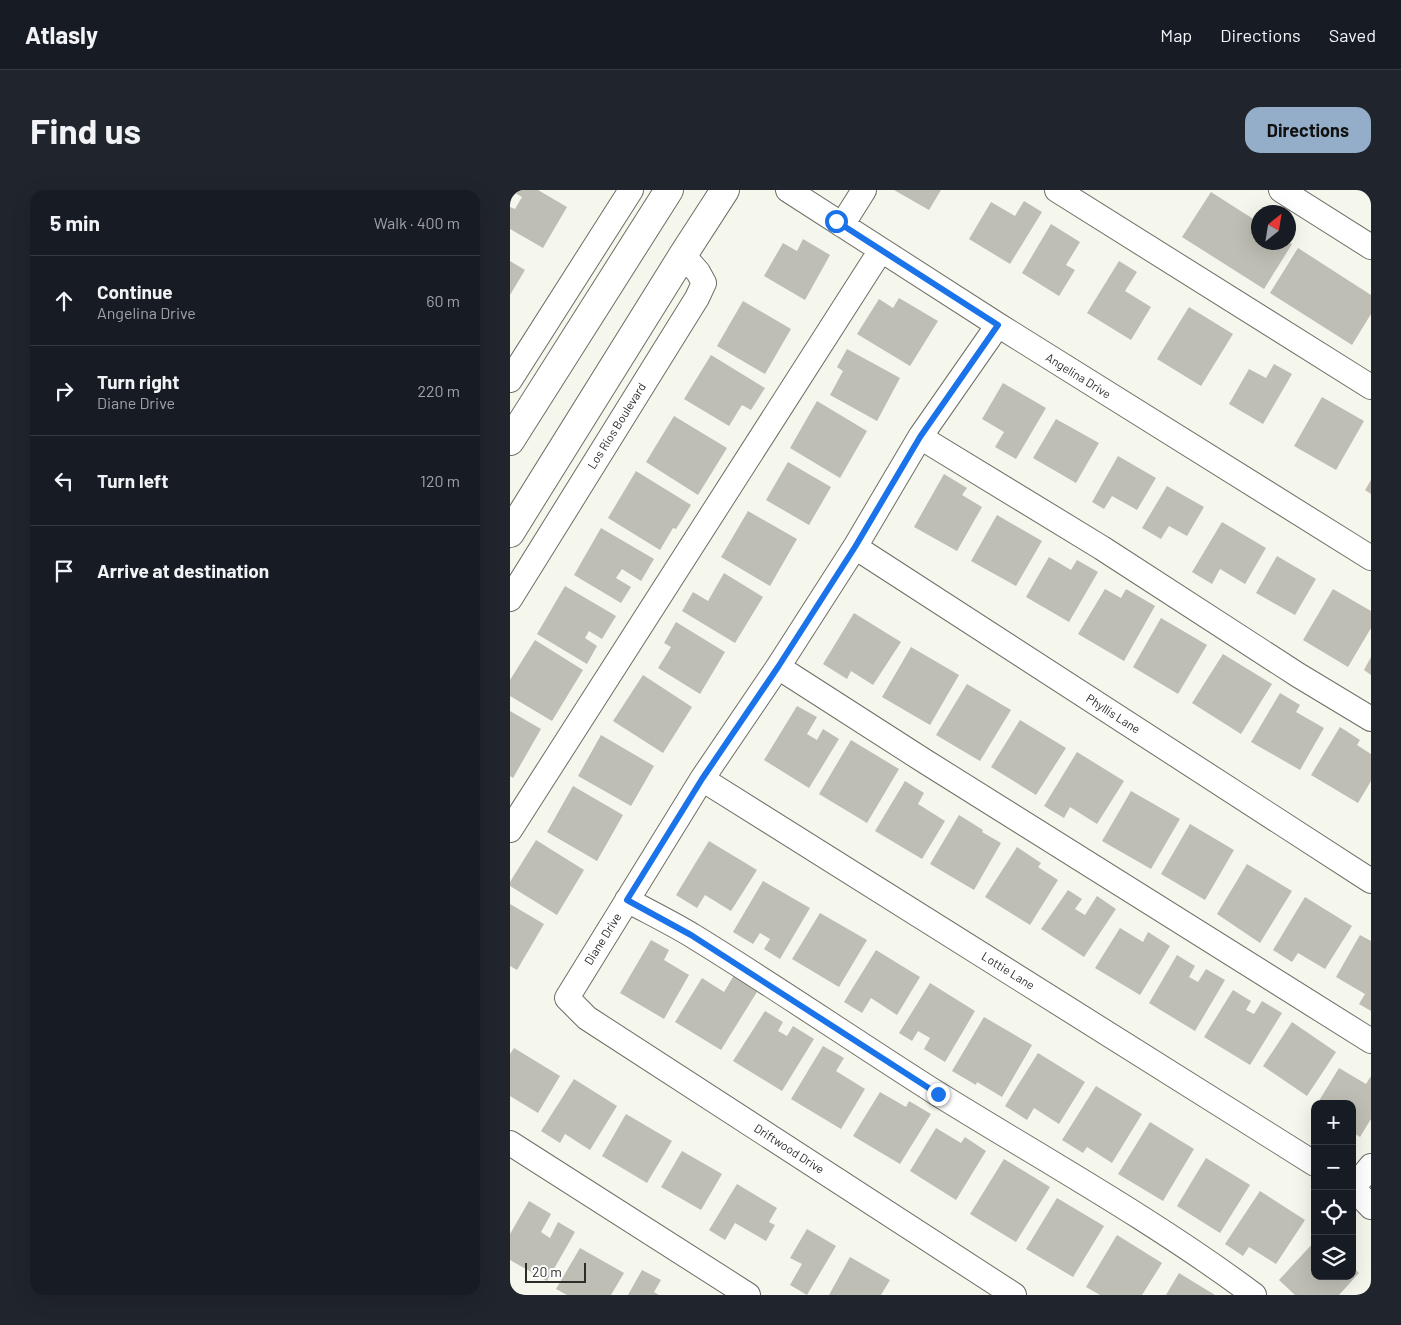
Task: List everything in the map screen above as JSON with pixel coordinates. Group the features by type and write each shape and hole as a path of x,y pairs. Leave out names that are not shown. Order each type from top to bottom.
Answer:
{"main road":[{"path":"510,441 668,190"},
{"path":"510,533 725,190"}],"street":[{"path":"510,380 631,190"},
{"name":"Angelina Drive","path":"788,190 998,325 1371,558"},
{"path":"842,224 864,190"},
{"path":"1057,190 1371,387"},
{"path":"1281,190 1371,247"},
{"path":"510,830 881,250"},
{"name":"Los Rios Boulevard","path":"510,599 697,298 704,283 698,272 683,255"},
{"name":"Diane Drive","path":"567,998 702,779 778,667 855,547 920,437 998,325"},
{"path":"920,437 1102,548 1298,675 1371,719"},
{"name":"Phyllis Lane","path":"855,547 1371,881"},
{"path":"778,667 1371,1041"},
{"name":"Lottie Lane","path":"702,779 1311,1161"},
{"path":"627,900 691,935 776,988 938,1094 1109,1199 1223,1272 1254,1295"},
{"name":"Driftwood Drive","path":"567,998 587,1018 1014,1295"},
{"path":"510,1143 748,1295"},
{"path":"1356,1184 1371,1166"},
{"path":"1355,1190 1371,1207"}],"building":[{"path":"510,190 538,190 567,207 543,248 510,229 510,207 515,209 522,197"},
{"path":"894,190 941,190 929,210"},
{"path":"1211,192 1251,218 1251,250 1288,250 1264,289 1182,237"},
{"path":"1024,201 1042,212 1010,264 969,239 991,202 1015,216"},
{"path":"1051,224 1080,242 1066,265 1075,270 1059,296 1022,273"},
{"path":"803,239 830,255 805,300 764,276 783,243 797,251"},
{"path":"1298,248 1371,295 1371,314 1352,345 1270,293"},
{"path":"510,261 525,270 510,295"},
{"path":"1119,261 1137,272 1125,291 1151,307 1131,340 1087,313"},
{"path":"899,298 938,321 910,366 857,334 879,299 893,308"},
{"path":"743,301 791,329 765,374 717,346"},
{"path":"1189,307 1233,334 1201,386 1157,359"},
{"path":"847,349 900,378 877,421 830,395 843,371 837,367"},
{"path":"711,355 765,388 751,410 742,405 729,426 684,399"},
{"path":"1274,364 1292,374 1263,424 1229,404 1249,369 1266,378"},
{"path":"1003,383 1046,408 1016,459 995,447 1004,432 982,419"},
{"path":"1322,397 1364,421 1336,470 1294,446"},
{"path":"817,401 867,431 840,478 790,448"},
{"path":"674,416 727,448 698,495 646,462"},
{"path":"1056,419 1099,443 1076,483 1033,458"},
{"path":"1118,456 1156,478 1137,510 1112,496 1104,509 1092,502"},
{"path":"788,462 831,487 809,525 766,500"},
{"path":"636,471 691,505 676,529 673,528 660,550 608,518"},
{"path":"944,474 967,488 962,495 982,507 957,551 914,527"},
{"path":"1371,480 1371,494 1365,490"},
{"path":"1167,486 1204,507 1187,536 1169,526 1161,539 1142,528"},
{"path":"748,511 797,539 770,586 721,557"},
{"path":"997,515 1042,541 1016,586 971,561"},
{"path":"1222,522 1266,548 1245,584 1220,569 1212,584 1192,572"},
{"path":"601,528 654,559 641,581 622,569 616,578 631,587 621,603 574,575"},
{"path":"1277,556 1316,579 1295,615 1256,593"},
{"path":"1049,557 1071,570 1077,560 1098,572 1069,622 1026,597"},
{"path":"724,573 763,597 735,643 682,611 693,592 708,601"},
{"path":"565,586 616,616 602,639 589,631 585,638 597,646 587,664 537,634"},
{"path":"1105,589 1121,598 1126,589 1155,606 1124,661 1078,634"},
{"path":"1333,589 1371,611 1371,628 1348,667 1303,640"},
{"path":"854,613 901,642 873,685 851,671 847,679 823,664"},
{"path":"1161,618 1207,645 1178,694 1133,667"},
{"path":"676,622 725,652 700,694 658,668 671,647 664,643"},
{"path":"535,640 583,670 552,721 510,696 510,680"},
{"path":"911,647 959,675 930,725 882,697"},
{"path":"1223,654 1272,684 1241,734 1192,703"},
{"path":"1371,657 1371,675 1364,670"},
{"path":"643,675 692,707 663,753 613,721"},
{"path":"967,684 1011,710 980,761 936,735"},
{"path":"1280,693 1300,705 1296,712 1324,728 1300,770 1251,742"},
{"path":"797,706 817,717 807,734 817,740 823,729 839,739 809,788 764,760"},
{"path":"510,711 541,729 513,778 510,776"},
{"path":"1020,720 1066,748 1036,795 991,767"},
{"path":"1340,727 1360,740 1357,745 1371,754 1371,781 1358,803 1311,775"},
{"path":"601,735 654,766 631,806 578,776"},
{"path":"851,740 899,769 867,823 819,794"},
{"path":"1077,752 1124,781 1097,824 1070,807 1064,818 1044,806"},
{"path":"905,781 924,793 918,804 945,821 922,859 875,831"},
{"path":"573,786 623,815 597,861 547,832"},
{"path":"1131,791 1180,819 1151,869 1102,841"},
{"path":"959,815 1001,843 974,890 930,864"},
{"path":"1190,824 1234,850 1205,900 1161,874"},
{"path":"536,840 584,870 557,915 510,886 510,882"},
{"path":"709,841 757,870 731,911 705,895 697,908 676,895"},
{"path":"1017,847 1041,863 1038,867 1058,880 1030,925 985,897"},
{"path":"1247,864 1292,891 1260,943 1217,914"},
{"path":"763,881 810,908 780,959 764,949 770,939 760,933 753,944 733,932"},
{"path":"1068,890 1082,899 1075,909 1085,915 1097,896 1116,909 1084,957 1041,929"},
{"path":"1305,897 1352,926 1325,969 1298,953 1292,962 1273,950"},
{"path":"510,904 544,924 517,970 510,966"},
{"path":"820,913 867,940 839,987 792,959"},
{"path":"1120,928 1143,942 1148,932 1170,946 1140,995 1095,968"},
{"path":"1360,935 1371,941 1371,1011 1359,1004 1365,994 1336,977"},
{"path":"651,940 669,950 664,960 689,975 664,1019 620,993"},
{"path":"876,950 920,977 897,1015 871,998 862,1013 844,1002"},
{"path":"1177,955 1195,966 1189,977 1198,982 1206,969 1225,980 1195,1031 1149,1003"},
{"path":"736,972 760,987 721,1050 675,1022 702,978 724,992"},
{"path":"930,983 975,1011 945,1062 924,1049 930,1038 918,1031 912,1041 899,1033"},
{"path":"1233,990 1251,1001 1246,1010 1254,1014 1262,1001 1282,1013 1250,1065 1204,1037"},
{"path":"765,1011 783,1022 778,1031 787,1036 793,1026 814,1039 782,1091 733,1061"},
{"path":"984,1017 1032,1045 1002,1097 977,1082 976,1085 952,1071"},
{"path":"1292,1022 1336,1052 1307,1096 1263,1066"},
{"path":"823,1046 844,1058 836,1071 865,1089 841,1129 791,1099"},
{"path":"514,1048 560,1076 538,1113 510,1096 510,1054"},
{"path":"1038,1053 1085,1082 1059,1124 1034,1108 1027,1120 1005,1106"},
{"path":"1339,1068 1366,1084 1371,1076 1371,1119 1360,1137 1356,1134 1356,1100 1319,1100"},
{"path":"574,1079 617,1106 590,1150 565,1134 560,1143 541,1131"},
{"path":"1096,1086 1142,1114 1112,1163 1087,1147 1083,1153 1062,1140"},
{"path":"880,1092 906,1107 909,1101 931,1114 900,1164 853,1136"},
{"path":"626,1114 672,1141 647,1183 602,1156"},
{"path":"1150,1122 1194,1149 1163,1201 1118,1174"},
{"path":"936,1128 961,1143 965,1137 986,1151 956,1200 910,1171"},
{"path":"682,1151 722,1174 701,1210 661,1187"},
{"path":"1206,1158 1250,1185 1220,1233 1177,1206"},
{"path":"1004,1159 1050,1187 1016,1242 970,1214"},
{"path":"737,1184 777,1208 769,1222 775,1225 766,1241 735,1223 725,1240 709,1230"},
{"path":"1260,1191 1305,1220 1276,1264 1249,1247 1243,1256 1225,1244"},
{"path":"1057,1198 1104,1226 1073,1277 1026,1249"},
{"path":"529,1201 551,1214 541,1232 550,1238 558,1222 575,1232 547,1281 510,1260 510,1234"},
{"path":"807,1229 836,1246 807,1295 790,1285 802,1264 790,1258"},
{"path":"1117,1235 1162,1263 1142,1295 1100,1295 1086,1287"},
{"path":"1311,1245 1311,1280 1353,1280 1339,1295 1295,1295 1279,1280"},
{"path":"580,1248 624,1273 611,1295 567,1295 556,1289"},
{"path":"850,1257 890,1280 881,1295 829,1295"},
{"path":"642,1270 661,1280 654,1292 659,1295 628,1295"},
{"path":"1179,1273 1215,1295 1166,1295"}],"route":[{"path":"836,221 998,325 920,437 855,547 778,667 702,779 627,900 691,935 776,988 938,1094"}]}
